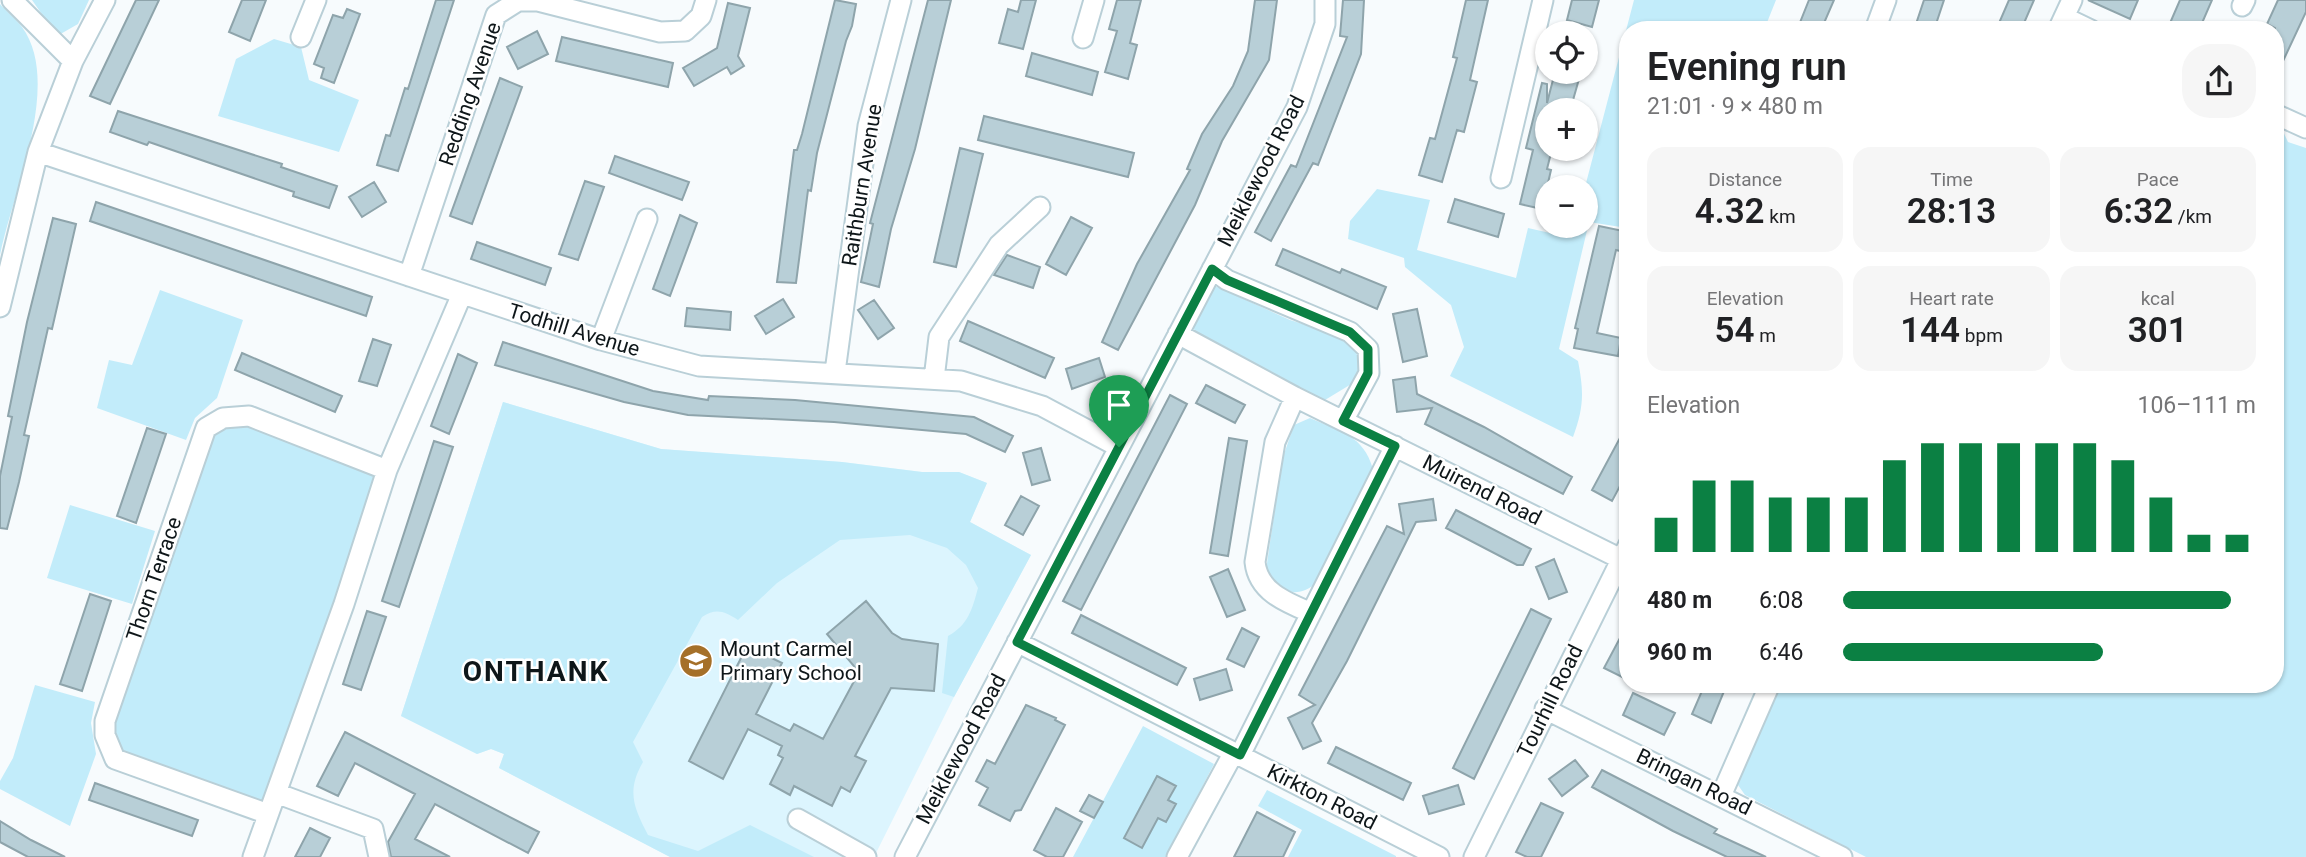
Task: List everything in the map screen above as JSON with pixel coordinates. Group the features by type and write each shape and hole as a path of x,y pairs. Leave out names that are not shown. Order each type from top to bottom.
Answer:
{"street":[{"path":"12,0 73,61"},
{"path":"0,307 37,152 73,61 106,0"},
{"path":"301,37 316,0"},
{"name":"Redding Avenue","path":"409,276 496,15 518,1 538,1 660,32 685,31 701,16 706,0"},
{"name":"Raithburn Avenue","path":"835,372 869,126 901,0"},
{"path":"1083,38 1094,0"},
{"name":"Meiklewood Road","path":"905,857 1297,107 1325,24 1325,0"},
{"path":"1501,178 1543,0"},
{"path":"1878,21 1886,0"},
{"path":"2284,120 2305,135"},
{"name":"Todhill Avenue","path":"37,152 601,340 699,366 961,381 1042,406 1119,447"},
{"path":"934,379 939,337 999,245 1040,207"},
{"path":"601,340 647,219"},
{"path":"1212,269 1227,280 1350,332 1368,349 1368,373 1343,421"},
{"path":"253,857 344,604 387,470 462,294"},
{"name":"Muirend Road","path":"1178,334 1343,421 1619,550"},
{"path":"1295,397 1275,442 1255,562 1256,576 1276,597 1310,612"},
{"name":"Thorn Terrace","path":"268,814 115,759 105,736 105,721 144,605 206,428 223,418 249,416 387,470"},
{"path":"1177,857 1237,754 1395,446"},
{"name":"Tourhill Road","path":"1474,857 1619,562"},
{"name":"Kirkton Road","path":"1017,642 1237,754 1407,849 1439,857"},
{"path":"1721,796 1766,693"},
{"name":"Bringan Road","path":"1545,709 1842,857"},
{"path":"276,793 373,829 379,857"},
{"path":"798,819 866,857"}],"shaded area":[{"path":"32,0 89,0 78,24 57,36"},
{"path":"1634,0 1776,0 1768,21 1628,21"},
{"path":"0,4 22,27 33,50 38,78 31,139 0,255"},
{"path":"274,39 301,47 309,80 359,100 339,152 218,116 236,59"},
{"path":"1619,57 1619,227 1598,223 1598,175 1588,175 1592,161 1598,161 1598,137"},
{"path":"2284,134 2288,142 2306,148 2306,857 1866,857 1745,795 1738,785 1738,769 1772,693 2284,693"},
{"path":"1377,189 1430,200 1417,250 1516,278 1528,228 1535,230 1535,238 1585,238 1559,349 1578,361 1580,372 1581,408 1573,437 1450,376 1464,347 1451,305 1405,267 1404,258 1348,239 1350,221"},
{"path":"1209,287 1217,287 1290,320 1347,338 1356,349 1359,367 1353,383 1325,400 1203,340 1192,327"},
{"path":"160,290 243,320 217,398 195,418 186,440 97,408 109,360 132,365"},
{"name":"Mount Carmel Primary School","path":"503,402 661,449 842,462 922,472 959,472 987,483 970,522 1031,555 954,697 874,857 670,857 499,768 504,754 491,749 477,754 401,716"},
{"name":"Mount Carmel Primary School","path":"503,402 661,449 842,462 922,472 959,472 987,483 970,522 1031,555 954,697 942,693 948,636 960,627 968,616 978,588 966,565 947,548 910,535 840,540 777,583 738,620 720,612 712,612 702,617 633,742 643,762 635,782 634,799 648,835 698,851 750,825 814,857 670,857 499,768 504,754 491,749 477,754 401,716"},
{"path":"1310,418 1341,431 1357,442 1369,458 1373,469 1314,585 1293,592 1276,583 1266,570 1282,460 1294,425"},
{"path":"246,420 382,472 265,810 119,756 110,735 210,432"},
{"path":"70,505 155,531 132,604 47,578"},
{"path":"35,685 95,702 91,723 96,754 70,826 0,789 0,781 13,758"},
{"path":"1143,726 1214,764 1166,857 1073,857"},
{"path":"1267,790 1396,857 1288,857 1302,830 1258,806"}],"building":[{"path":"136,0 159,0 110,104 90,96"},
{"path":"242,0 266,0 250,41 229,32"},
{"path":"436,0 454,0 398,171 377,165 386,135 390,136 405,88 408,89"},
{"path":"835,0 856,4 852,26 817,153 811,191 808,190 796,283 777,282 794,150 797,150 802,134"},
{"path":"928,0 951,0 915,149 891,229 879,287 861,282 873,224 870,223"},
{"path":"1021,0 1036,0 1023,49 999,43 1008,9 1018,12"},
{"path":"1117,0 1141,0 1130,43 1137,45 1128,79 1105,72 1117,31 1109,29"},
{"path":"1255,0 1277,0 1269,60 1222,141 1195,205 1118,350 1102,342 1137,264 1190,170 1187,169 1202,134 1233,86 1248,51"},
{"path":"1343,0 1364,0 1361,54 1318,165 1313,163 1271,241 1255,232 1291,165 1296,167 1347,37 1340,36"},
{"path":"1466,0 1488,0 1470,80 1477,82 1464,132 1457,130 1442,182 1419,175 1430,138 1435,139 1457,58 1453,57"},
{"path":"1572,0 1599,0 1594,21 1567,20"},
{"path":"1809,0 1834,0 1825,21 1801,21"},
{"path":"1924,0 1944,0 1937,21 1917,21"},
{"path":"2009,0 2034,0 2025,21 2000,21"},
{"path":"2088,0 2138,0 2130,19"},
{"path":"2180,0 2212,0 2203,21 2171,21"},
{"path":"2278,0 2306,0 2306,12 2284,59 2284,21 2268,21"},
{"path":"728,3 750,8 738,56 744,66 731,74 727,67 694,86 683,68 717,48"},
{"path":"347,9 360,14 334,83 321,78 324,68 314,64 333,15 343,18"},
{"path":"537,31 548,54 518,69 507,47"},
{"path":"562,37 673,63 668,87 556,61"},
{"path":"1032,53 1098,72 1092,95 1026,76"},
{"path":"500,78 522,87 472,224 450,216"},
{"path":"1542,84 1547,84 1547,98 1538,98"},
{"path":"1552,84 1578,84 1574,98 1548,98"},
{"path":"118,111 282,164 281,167 337,186 329,208 293,196 294,192 149,142 147,145 110,132"},
{"path":"1535,111 1535,161 1549,161 1547,169 1551,170 1550,175 1535,175 1535,207 1520,204 1533,150 1526,148"},
{"path":"984,116 1134,153 1128,177 978,140"},
{"path":"960,148 983,154 956,267 934,262"},
{"path":"615,156 689,182 682,200 609,173"},
{"path":"585,181 604,187 578,260 559,254"},
{"path":"374,182 386,202 362,217 349,197"},
{"path":"1455,199 1504,214 1498,237 1448,222"},
{"path":"96,202 372,297 366,316 90,221"},
{"path":"680,215 697,223 670,296 653,289"},
{"path":"1071,217 1092,228 1066,275 1046,264"},
{"path":"53,218 76,224 52,329 48,328 24,435 29,436 19,482 7,529 0,528 0,476 12,417 8,416 27,322"},
{"path":"1599,226 1619,230 1619,251 1616,250 1597,333 1619,338 1618,356 1574,348 1578,329 1575,328"},
{"path":"477,242 551,268 545,285 471,259"},
{"path":"1283,249 1340,273 1342,269 1386,287 1377,309 1276,265"},
{"path":"1007,255 1040,267 1033,288 994,275"},
{"path":"783,299 794,317 766,334 755,316"},
{"path":"874,300 894,328 878,339 858,310"},
{"path":"687,308 731,312 730,330 685,326"},
{"path":"1417,309 1427,356 1403,362 1393,314"},
{"path":"968,321 1054,358 1045,378 960,341"},
{"path":"373,339 391,345 377,386 359,381"},
{"path":"503,342 653,391 708,400 709,396 795,400 974,417 1013,436 1005,452 966,434 834,422 688,415 624,402 495,365"},
{"path":"242,353 342,396 335,412 235,370"},
{"path":"458,354 477,363 449,434 431,426"},
{"path":"1099,358 1105,377 1072,389 1066,369"},
{"path":"1415,377 1417,394 1484,427 1572,477 1563,494 1425,424 1432,408 1397,412 1393,380"},
{"path":"1206,385 1245,405 1235,423 1196,403"},
{"path":"1170,395 1187,404 1081,610 1063,601"},
{"path":"147,428 166,434 136,523 117,516"},
{"path":"1229,438 1247,441 1228,556 1210,553"},
{"path":"1619,440 1619,488 1612,501 1592,490"},
{"path":"434,441 453,447 399,607 382,601"},
{"path":"1041,448 1050,480 1032,485 1023,453"},
{"path":"1021,496 1039,506 1023,535 1005,525"},
{"path":"1433,499 1436,520 1416,522 1347,661 1312,723 1321,741 1303,749 1288,718 1315,705 1299,695 1387,526 1404,534 1399,504"},
{"path":"1456,510 1531,549 1523,565 1517,565 1446,528"},
{"path":"1554,559 1567,592 1549,599 1536,567"},
{"path":"1228,569 1245,610 1227,617 1210,577"},
{"path":"90,594 111,601 82,691 60,684"},
{"path":"866,601 892,633 902,639 938,644 934,691 891,688 855,756 866,761 850,792 841,787 832,806 794,786 790,795 770,784 783,758 778,755 782,746 748,729 723,779 689,761 747,646 782,663 756,714 790,731 794,724 823,739 859,672 827,634"},
{"path":"1531,609 1551,619 1474,779 1453,768"},
{"path":"367,611 386,617 361,690 343,684"},
{"path":"1081,615 1186,668 1177,685 1072,633"},
{"path":"1242,628 1259,637 1244,667 1227,659"},
{"path":"1619,640 1619,676 1604,668"},
{"path":"1226,669 1232,690 1200,700 1194,679"},
{"path":"1633,693 1675,713 1664,735 1623,715"},
{"path":"1701,693 1723,693 1711,723 1692,714"},
{"path":"1026,705 1056,718 1055,720 1065,725 1021,810 1015,811 1010,821 979,805 988,788 976,781 987,760 995,764"},
{"path":"345,732 539,832 528,853 435,804 415,839 450,857 391,857 388,842 415,794 355,763 338,796 317,786"},
{"path":"1336,747 1411,783 1403,800 1328,763"},
{"path":"1575,760 1588,776 1562,796 1549,779"},
{"path":"1602,770 1717,829 1714,833 1766,857 1727,857 1673,831 1592,787"},
{"path":"1157,776 1176,786 1168,800 1176,804 1166,822 1158,818 1142,848 1124,838"},
{"path":"95,783 198,820 192,836 89,800"},
{"path":"1458,785 1464,804 1429,814 1423,796"},
{"path":"1089,795 1103,802 1094,818 1080,811"},
{"path":"1541,803 1563,813 1541,857 1527,857 1516,852"},
{"path":"1056,808 1082,822 1063,857 1047,857 1034,850"},
{"path":"1257,812 1295,832 1283,857 1234,857"},
{"path":"0,821 65,857 28,857 0,842"},
{"path":"310,828 330,838 320,857 295,857"}],"place":[{"name":"Mount Carmel Primary School","path":"696,661"}],"district":[{"name":"ONTHANK","path":"536,671"}],"route":[{"path":"1212,269 1227,280 1350,332 1368,349 1368,373 1343,421 1395,446 1240,755 1017,642 1119,447 1212,269"}]}
